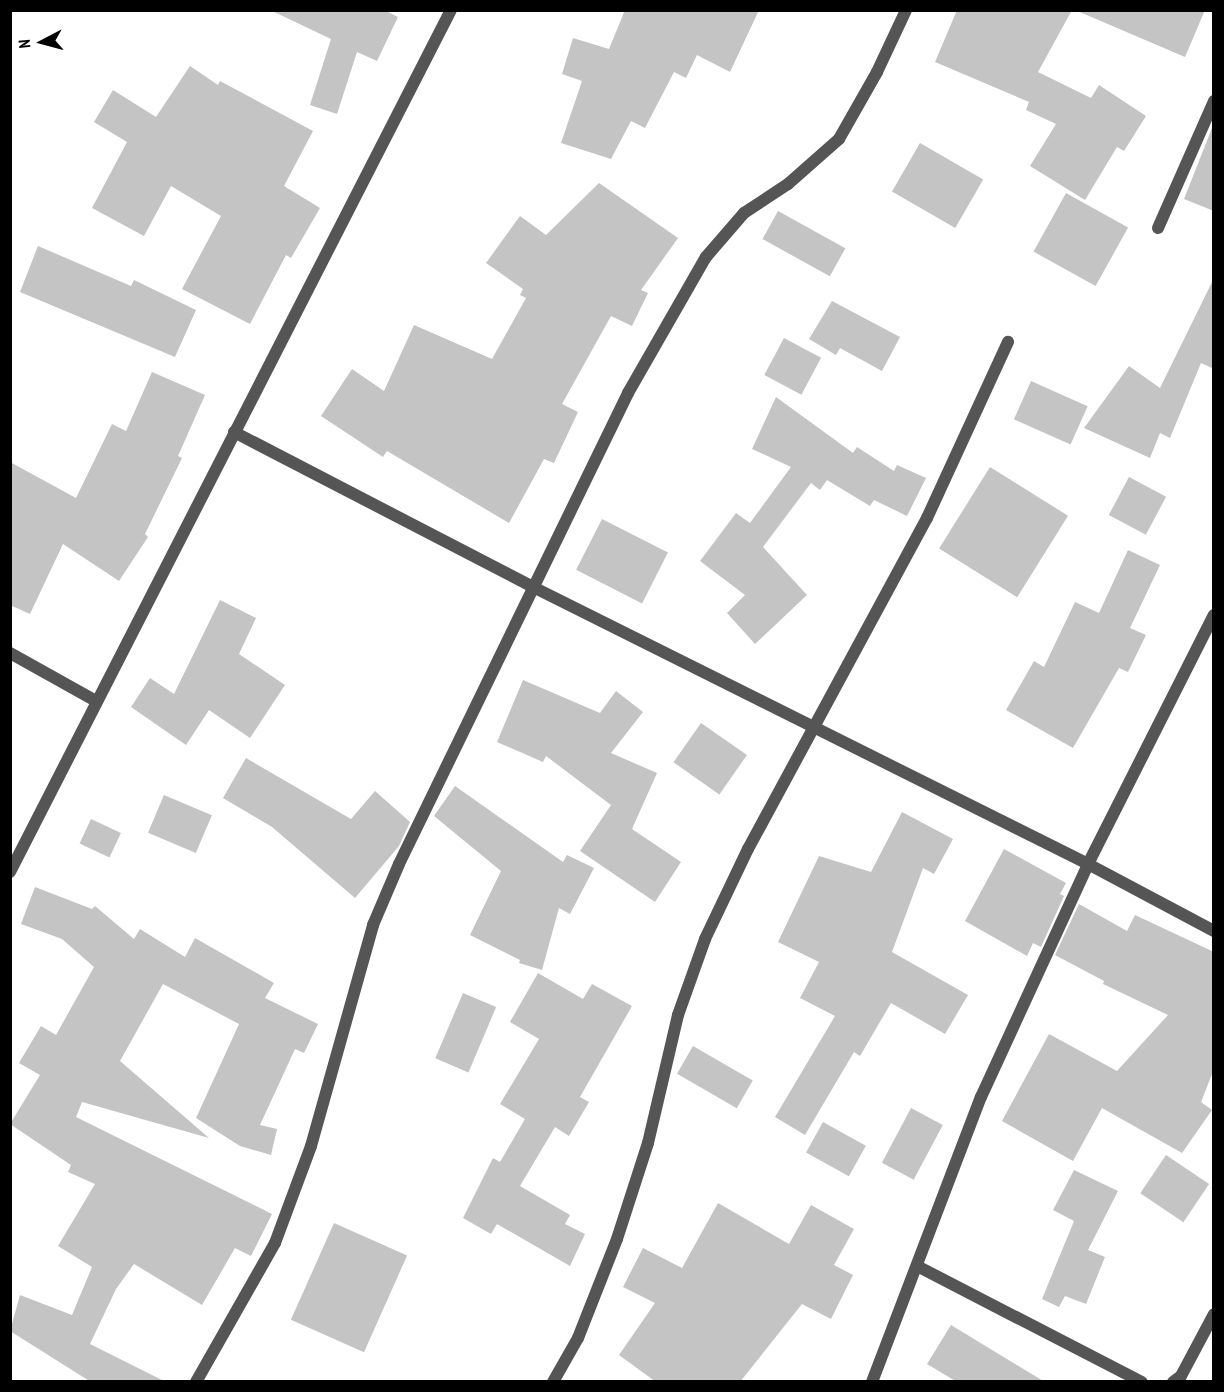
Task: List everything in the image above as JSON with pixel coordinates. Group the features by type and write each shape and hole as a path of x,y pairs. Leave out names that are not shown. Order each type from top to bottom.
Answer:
{"street":[{"path":"10,872 451,10"},
{"path":"196,1382 274,1243 312,1146 374,925 456,746 520,620 531,586 628,393 706,257 744,213 788,184 839,139 877,72 906,10"},
{"path":"1158,228 1214,101"},
{"path":"553,1382 578,1338 616,1239 648,1143 678,1015 705,939 748,849 927,518 1008,342"},
{"path":"234,432 531,586 816,726 1088,864 1214,931"},
{"path":"872,1382 981,1096 1088,864 1214,615"},
{"path":"10,653 96,701"},
{"path":"917,1266 1142,1382"},
{"path":"1173,1382 1181,1376 1214,1314"}],"building":[{"path":"270,10 384,10 398,17 377,61 357,52 337,114 310,105 331,39"},
{"path":"625,10 759,10 730,72 697,55 686,78 674,72 645,128 631,121 611,159 561,143 582,81 562,74 573,38 609,49"},
{"path":"957,10 1072,10 1038,72 1091,98 1099,85 1146,116 1124,151 1117,147 1085,200 1030,166 1056,124 1026,110 1029,102 935,62"},
{"path":"1075,10 1205,10 1185,57"},
{"path":"190,66 218,85 220,81 313,131 284,186 320,208 291,258 286,255 250,324 182,289 221,216 171,186 144,236 92,208 127,142 94,122 113,90 156,117"},
{"path":"1212,128 1214,128 1214,211 1184,199"},
{"path":"920,143 983,179 955,228 892,191"},
{"path":"599,183 678,238 641,290 648,293 632,326 611,316 562,404 578,412 554,463 544,459 509,523 387,451 383,457 321,416 352,369 384,391 414,325 492,359 526,298 520,295 523,289 486,263 520,216 546,235"},
{"path":"1066,193 1128,227 1096,286 1034,252"},
{"path":"778,211 845,248 830,276 762,239"},
{"path":"38,246 131,286 134,280 196,310 175,357 20,292"},
{"path":"1214,278 1214,369 1201,363 1170,438 1160,433 1150,458 1084,428 1129,366 1160,388"},
{"path":"832,301 900,337 882,371 840,348 836,355 809,339"},
{"path":"784,338 821,358 801,395 764,375"},
{"path":"152,372 205,395 178,456 182,458 145,534 148,537 119,581 63,544 30,614 10,605 10,462 76,498 112,424 126,431"},
{"path":"1031,381 1088,406 1071,445 1014,419"},
{"path":"776,397 853,453 857,447 894,471 897,465 926,478 907,516 874,500 870,506 827,480 820,490 811,483 763,547 807,595 755,644 727,613 745,595 700,561 736,513 750,523 791,467 752,449"},
{"path":"990,467 1068,516 1017,597 939,548"},
{"path":"1129,477 1166,497 1146,535 1109,515"},
{"path":"602,519 668,553 642,603 576,570"},
{"path":"1128,550 1160,565 1130,628 1146,635 1128,672 1119,668 1073,748 1006,710 1034,661 1044,667 1075,602 1099,613"},
{"path":"220,600 256,618 239,654 285,685 250,738 209,710 186,745 131,707 150,678 174,694"},
{"path":"523,680 600,713 616,691 643,712 611,753 657,773 632,829 681,862 655,902 580,851 611,805 546,756 543,762 497,742"},
{"path":"701,723 747,755 719,794 673,762"},
{"path":"246,758 351,819 375,791 410,822 399,846 355,898 272,827 223,798"},
{"path":"455,786 563,862 567,855 594,868 570,914 559,908 542,970 519,963 520,960 470,935 501,871 434,816"},
{"path":"164,795 212,815 196,853 148,833"},
{"path":"902,812 953,839 934,874 923,868 892,952 968,995 945,1034 891,1003 860,1056 854,1052 805,1135 775,1117 835,1016 800,998 819,962 778,942 819,856 871,872"},
{"path":"91,819 121,833 109,857 80,843"},
{"path":"1004,849 1066,883 1060,894 1064,896 1041,947 1033,943 1027,956 965,921"},
{"path":"35,887 92,909 95,906 134,939 140,929 185,957 195,938 274,983 265,998 318,1024 304,1053 295,1049 260,1125 277,1129 271,1155 240,1146 196,1118 239,1024 163,984 120,1061 209,1138 82,1102 76,1117 272,1214 251,1256 235,1248 202,1305 134,1264 116,1289 90,1344 166,1382 91,1382 10,1331 20,1295 72,1315 92,1267 58,1246 95,1184 68,1172 71,1165 10,1124 40,1075 19,1063 41,1026 56,1035 94,967 62,939 21,924"},
{"path":"1079,904 1127,931 1135,915 1214,952 1214,1069 1201,1102 1212,1110 1182,1153 1102,1108 1073,1161 1002,1121 1049,1034 1117,1071 1168,1015 1103,984 1104,981 1055,955"},
{"path":"538,973 583,999 592,984 632,1006 580,1097 589,1102 569,1136 555,1127 520,1186 570,1215 565,1224 585,1234 570,1266 497,1224 491,1234 463,1218 493,1158 500,1162 525,1119 500,1104 539,1039 510,1022"},
{"path":"463,993 496,1007 468,1072 435,1058"},
{"path":"693,1046 753,1080 737,1108 677,1074"},
{"path":"911,1108 943,1125 914,1180 882,1163"},
{"path":"823,1122 866,1146 849,1176 806,1153"},
{"path":"1166,1155 1209,1184 1183,1222 1140,1193"},
{"path":"1074,1170 1118,1191 1088,1250 1105,1257 1086,1304 1065,1296 1059,1307 1042,1299 1074,1221 1053,1210"},
{"path":"718,1203 789,1244 811,1205 854,1229 834,1265 853,1275 831,1319 802,1304 740,1382 656,1382 619,1355 655,1303 623,1287 643,1248 682,1268"},
{"path":"334,1223 407,1256 364,1352 291,1320"},
{"path":"951,1325 1045,1382 957,1382 927,1364"}]}
